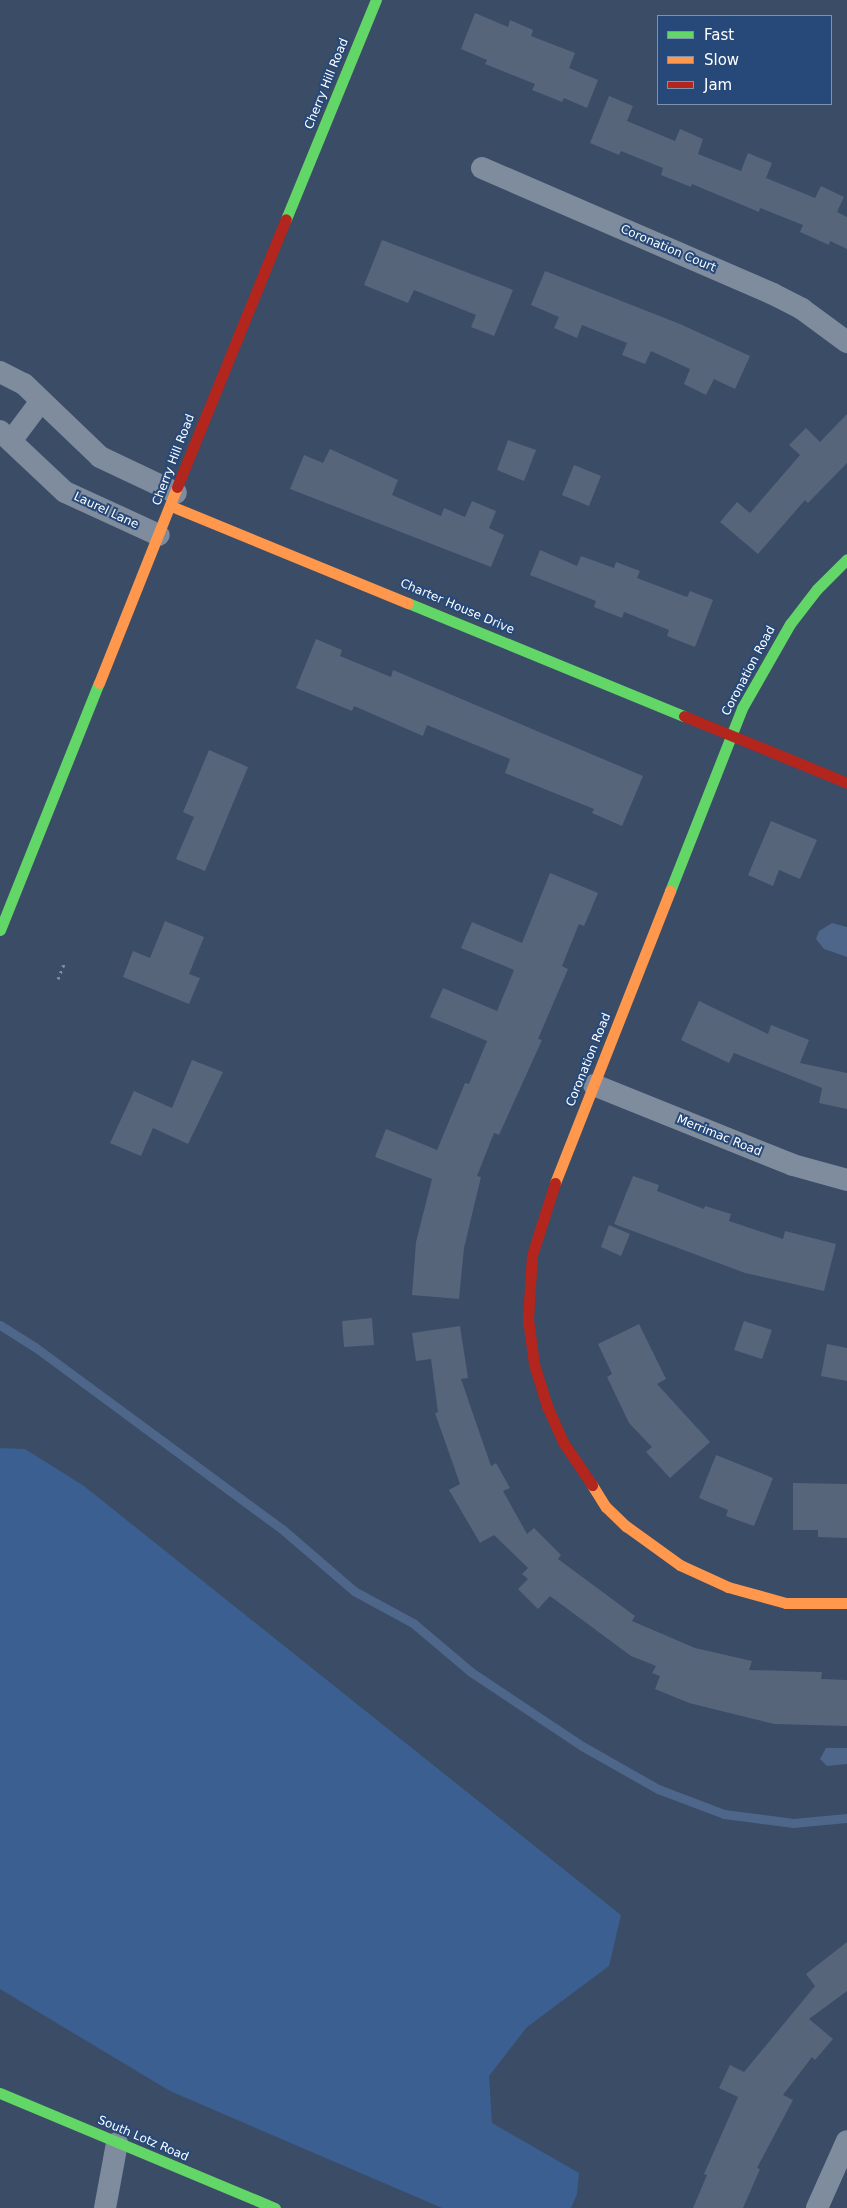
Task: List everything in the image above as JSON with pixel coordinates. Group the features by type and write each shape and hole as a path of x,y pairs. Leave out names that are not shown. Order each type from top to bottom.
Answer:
{"street":[{"name":"Cherry Hill Road","path":"0,930 376,0"},
{"name":"Coronation Court","path":"482,168 773,294 809,314 847,342"},
{"path":"0,372 24,384 100,457 173,499"},
{"name":"Laurel Lane","path":"41,401 5,436 65,492 159,535"},
{"name":"Charter House Drive","path":"173,499 731,736 847,783"},
{"name":"Coronation Road","path":"847,559 817,589 790,624 742,708 542,1216 532,1255 528,1319 534,1364 546,1406 582,1474 606,1507 626,1526 680,1565 756,1596 786,1603 847,1603"},
{"name":"Merrimac Road","path":"594,1085 793,1165 847,1180"},
{"name":"South Lotz Road","path":"0,2093 275,2208"},
{"path":"817,2208 847,2141"},
{"path":"104,2208 116,2143"}],"path":[{"path":"58,979 65,962"}],"shaded area":[{"path":"832,923 847,927 847,957 824,949 816,939 819,931"},
{"path":"0,1448 25,1449 84,1486 621,1915 609,1966 527,2027 489,2076 492,2123 579,2173 577,2194 571,2208 442,2208 170,2091 0,1989"},
{"path":"826,1748 847,1748 847,1764 827,1766 820,1759"}],"building":[{"path":"475,13 508,27 510,20 533,30 531,36 575,53 569,68 598,80 587,108 564,98 562,102 532,90 535,84 485,64 487,60 461,49"},
{"path":"609,96 633,106 627,121 675,141 680,129 703,139 698,154 741,171 748,153 772,163 766,178 815,198 821,186 844,197 837,212 847,217 847,249 830,241 829,245 800,232 803,225 760,208 759,212 692,184 691,187 661,175 663,168 621,151 619,155 590,143"},
{"path":"382,240 513,290 494,336 471,327 476,315 414,290 408,303 364,285"},
{"path":"545,271 680,324 750,356 735,389 714,379 706,395 684,384 690,369 651,351 645,364 622,355 627,343 582,325 577,338 554,328 559,317 531,305"},
{"path":"847,414 847,463 808,503 805,500 758,554 720,522 737,502 750,513 800,455 789,445 806,428 820,442"},
{"path":"508,440 536,450 524,481 497,470"},
{"path":"330,449 398,480 392,495 441,516 444,508 465,517 472,501 496,511 489,528 504,535 491,567 290,489 304,455 323,463"},
{"path":"574,465 601,476 589,506 562,495"},
{"path":"540,550 577,566 581,556 614,568 616,562 640,571 637,578 687,597 690,591 713,600 695,647 667,636 669,630 624,612 622,618 594,607 596,601 530,575"},
{"path":"316,639 342,650 340,656 391,677 393,670 643,776 622,826 592,813 594,809 505,773 510,759 427,725 423,736 354,706 352,711 296,688"},
{"path":"209,750 248,767 205,871 176,859 194,817 183,812"},
{"path":"771,821 817,840 800,879 779,870 773,886 748,875"},
{"path":"550,873 598,893 584,926 579,924 562,966 568,969 538,1039 542,1040 499,1135 494,1133 477,1176 481,1177 464,1248 459,1299 412,1295 416,1242 432,1179 375,1157 386,1129 437,1150 465,1083 469,1084 487,1041 430,1017 443,988 497,1011 514,970 461,948 472,922 522,943"},
{"path":"165,921 204,937 189,974 200,978 189,1004 123,977 133,951 150,958"},
{"path":"699,1001 768,1034 771,1025 809,1040 800,1063 847,1073 847,1109 819,1103 822,1088 734,1053 729,1063 681,1040"},
{"path":"192,1060 223,1072 188,1144 153,1128 141,1156 110,1143 134,1091 172,1108"},
{"path":"633,1176 659,1185 657,1191 704,1209 705,1206 731,1214 729,1221 783,1239 785,1231 836,1244 824,1291 745,1273 614,1224"},
{"path":"609,1225 630,1234 621,1256 601,1247"},
{"path":"372,1318 374,1345 344,1347 342,1321"},
{"path":"744,1321 772,1330 762,1359 734,1350"},
{"path":"639,1324 666,1379 657,1384 710,1442 670,1478 646,1452 652,1447 629,1423 607,1377 612,1374 598,1344"},
{"path":"460,1326 468,1378 461,1379 491,1466 496,1463 510,1488 503,1491 527,1534 534,1528 561,1555 558,1559 635,1616 632,1621 695,1648 752,1661 749,1670 822,1672 821,1679 847,1680 847,1726 774,1724 689,1703 655,1689 660,1676 652,1673 656,1666 631,1656 550,1596 538,1609 518,1589 528,1579 522,1574 528,1568 494,1535 480,1543 449,1490 460,1484 435,1413 438,1412 431,1359 416,1361 412,1333"},
{"path":"827,1344 847,1348 847,1381 821,1376"},
{"path":"716,1455 773,1478 754,1526 726,1516 728,1510 699,1498"},
{"path":"793,1483 847,1484 847,1538 818,1537 818,1530 793,1530"},
{"path":"847,1942 847,1991 809,2019 833,2039 815,2060 812,2057 783,2095 793,2100 757,2168 760,2169 743,2208 693,2208 707,2175 704,2174 738,2097 719,2088 730,2065 744,2072 815,1986 806,1974"}],"waterway":[{"path":"0,1325 35,1347 282,1529 354,1591 413,1623 471,1672 582,1746 658,1789 724,1814 793,1823 847,1818"}],"traffic: fast":[{"path":"286,219 376,0"},
{"path":"670,891 742,708 790,624 817,589 847,559"},
{"path":"408,603 684,716"},
{"path":"0,930 99,683"},
{"path":"0,2093 275,2208"}],"traffic: slow":[{"path":"99,683 177,487"},
{"path":"171,506 408,603"},
{"path":"555,1183 670,891"},
{"path":"592,1485 606,1507 626,1526 680,1565 728,1587 786,1603 847,1603"}],"traffic: jam":[{"path":"177,487 286,219"},
{"path":"684,716 847,783"},
{"path":"555,1183 532,1255 528,1319 534,1364 547,1406 563,1442 592,1485"}]}
